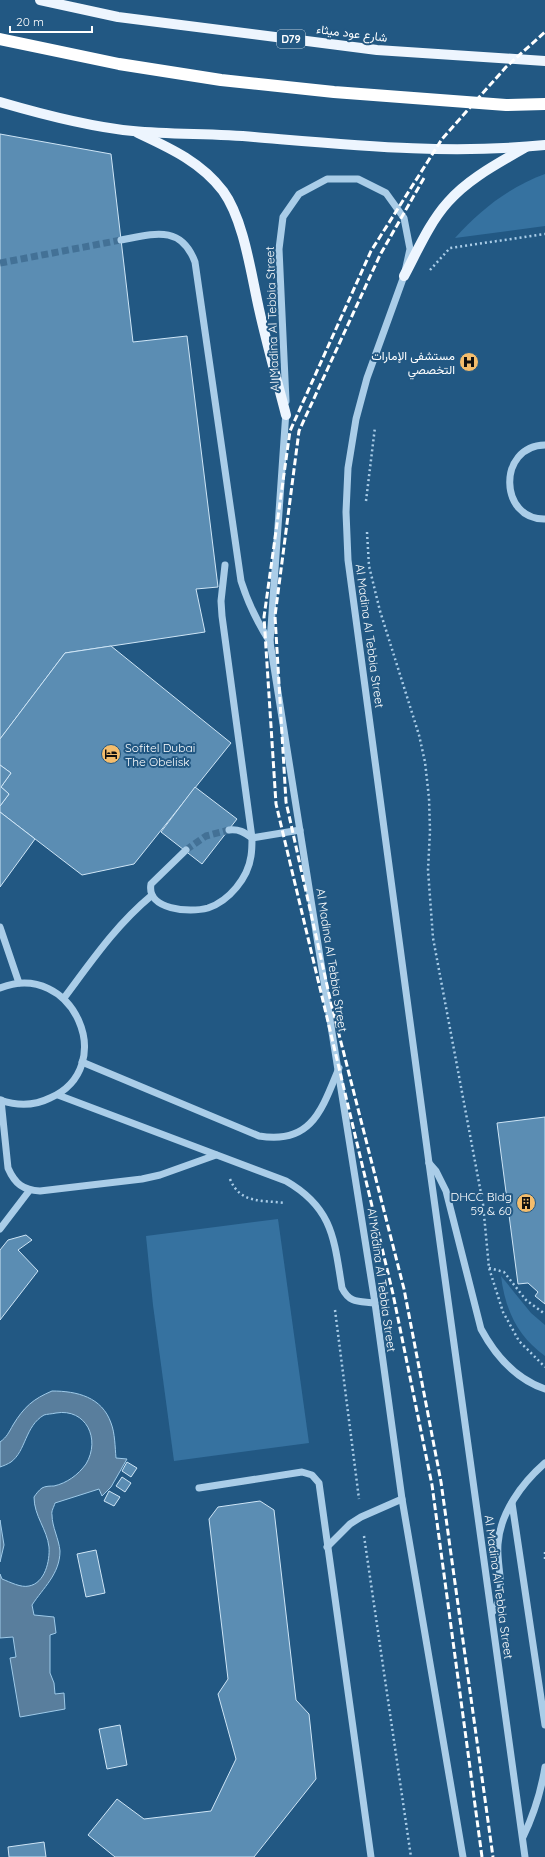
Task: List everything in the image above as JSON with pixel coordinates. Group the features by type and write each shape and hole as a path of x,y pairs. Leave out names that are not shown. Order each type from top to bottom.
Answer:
{"highway":[{"path":"0,39 119,64 222,80 334,92 506,105 545,104"}],"main road":[{"name":"شارع عود ميثاء","path":"40,0 118,17 369,49 545,61"},
{"path":"0,102 27,110 133,131 235,135 390,147 449,149 527,147 545,145"},
{"path":"133,131 178,152 200,166 223,191 235,215 245,247 286,415"},
{"path":"404,276 431,227 448,202 469,183 492,167 527,147"}],"street":[{"name":"Al Madina Al Tebbia Street","path":"463,1857 402,1498 375,1303 339,1068 270,642 286,415 280,249 284,217 299,194 326,179 358,179 386,193 404,218 410,249 404,276 367,378 356,419 348,468 346,512 348,560 429,1163 525,1857"},
{"path":"121,240 150,234 168,234 181,240 193,256 242,581 248,602 257,622 270,642"},
{"path":"545,445 532,448 523,453 515,461 509,482 510,492 514,502 522,510 532,516 545,519"},
{"path":"186,850 151,884 151,896 156,902 165,906 186,909 208,907 222,900 234,891 243,878 251,857 252,838 222,616 221,601 225,565"},
{"path":"229,830 245,832 252,838"},
{"path":"252,838 300,830"},
{"path":"64,998 123,921 151,896"},
{"path":"0,926 19,983"},
{"path":"0,987 19,983 35,984 50,989 64,998 75,1012 82,1027 85,1045 82,1062 77,1074 68,1086 58,1095 40,1103 20,1105 1,1100 8,1168 12,1178 20,1186 29,1191 40,1191 142,1179 160,1175 216,1155"},
{"path":"82,1062 259,1136 272,1138 286,1138 299,1133 310,1125 319,1114 339,1068"},
{"path":"58,1095 286,1181 300,1189 312,1198 322,1211 329,1224 334,1240 342,1288 352,1300 375,1303"},
{"path":"429,1163 436,1171 446,1191 480,1329 491,1347 504,1363 527,1380 545,1389"},
{"path":"0,1229 29,1191"},
{"path":"492,1613 500,1596 498,1544 500,1530 512,1503 522,1486 545,1463"},
{"path":"199,1488 302,1472 312,1476 319,1483 372,1857"},
{"path":"328,1547 350,1524 361,1517 402,1498"},
{"path":"512,1503 545,1725"},
{"path":"523,1837 534,1813 542,1789 545,1767"}],"path":[{"path":"427,274 450,248 545,234"},
{"path":"366,502 375,424"},
{"path":"367,531 369,566 410,702 425,762 429,798 430,831 428,870 433,938 483,1204 490,1268 506,1318 519,1341 545,1367"},
{"path":"228,1159 227,1170 230,1181 241,1195 247,1199 290,1203"},
{"path":"490,1268 504,1272 522,1295 545,1314"},
{"path":"335,1308 361,1517 411,1857"},
{"path":"545,1552 545,1560"}],"shaded area":[{"path":"545,174 545,226 455,238 496,200 532,179"},
{"path":"278,1219 309,1443 174,1461 153,1305 146,1236"},
{"path":"501,1276 531,1313 545,1325 545,1356 527,1340 514,1321 509,1311"},
{"path":"52,1391 79,1394 88,1397 102,1407 111,1423 115,1440 116,1458 127,1459 111,1487 102,1496 99,1489 55,1503 52,1510 53,1524 60,1551 59,1559 54,1574 32,1605 34,1615 54,1617 56,1633 50,1635 50,1673 54,1683 55,1694 64,1693 65,1709 20,1717 10,1658 16,1657 13,1637 0,1638 0,1574 2,1579 23,1586 34,1584 43,1576 49,1559 49,1547 46,1534 36,1510 34,1497 43,1487 59,1485 76,1475 86,1464 92,1445 88,1427 83,1420 75,1415 67,1413 44,1415 33,1425 16,1457 10,1463 0,1467 0,1442 6,1436 25,1408 39,1397"},
{"path":"0,1520 4,1545 0,1562"}],"building":[{"path":"0,134 111,154 133,342 187,336 218,587 196,589 205,632 65,653 0,739"},
{"name":"Sofitel Dubai The Obelisk","path":"111,646 231,743 134,864 82,875 0,812 0,806 9,794 1,787 11,773 0,765 0,739 65,653"},
{"path":"0,765 11,773 1,787 9,794 0,806"},
{"path":"195,787 237,819 202,864 161,832"},
{"path":"0,812 35,839 0,887"},
{"name":"DHCC Bldg 59 & 60","path":"545,1117 545,1304 535,1296 538,1292 528,1283 518,1284 497,1123"},
{"path":"26,1235 32,1240 18,1250 38,1271 0,1320 0,1250 8,1240"},
{"path":"127,1462 137,1468 131,1477 122,1471"},
{"path":"122,1477 131,1483 125,1492 116,1486"},
{"path":"109,1491 120,1497 114,1506 104,1501"},
{"path":"260,1501 274,1510 296,1700 309,1714 316,1779 254,1857 115,1857 88,1835 117,1799 144,1819 211,1811 236,1759 218,1694 228,1679 209,1519 218,1507"},
{"path":"96,1550 105,1593 86,1597 77,1554"},
{"path":"120,1725 127,1765 107,1769 99,1729"},
{"path":"44,1842 46,1857 9,1857 8,1847"}],"tunnel":[{"path":"0,263 121,240"},
{"path":"186,850 206,836 229,830"}],"railway":[{"path":"482,1857 432,1485 393,1294 276,804 264,617 290,431 371,251 442,139 506,67 545,32"},
{"path":"424,178 380,255 299,431 275,616 286,802 331,1003 404,1289 441,1482 493,1857"}],"place":[{"name":"مستشفى الإمارات التخصصي","path":"469,362"},
{"name":"Sofitel Dubai The Obelisk","path":"111,754"},
{"name":"DHCC Bldg 59 & 60","path":"526,1203"}]}
